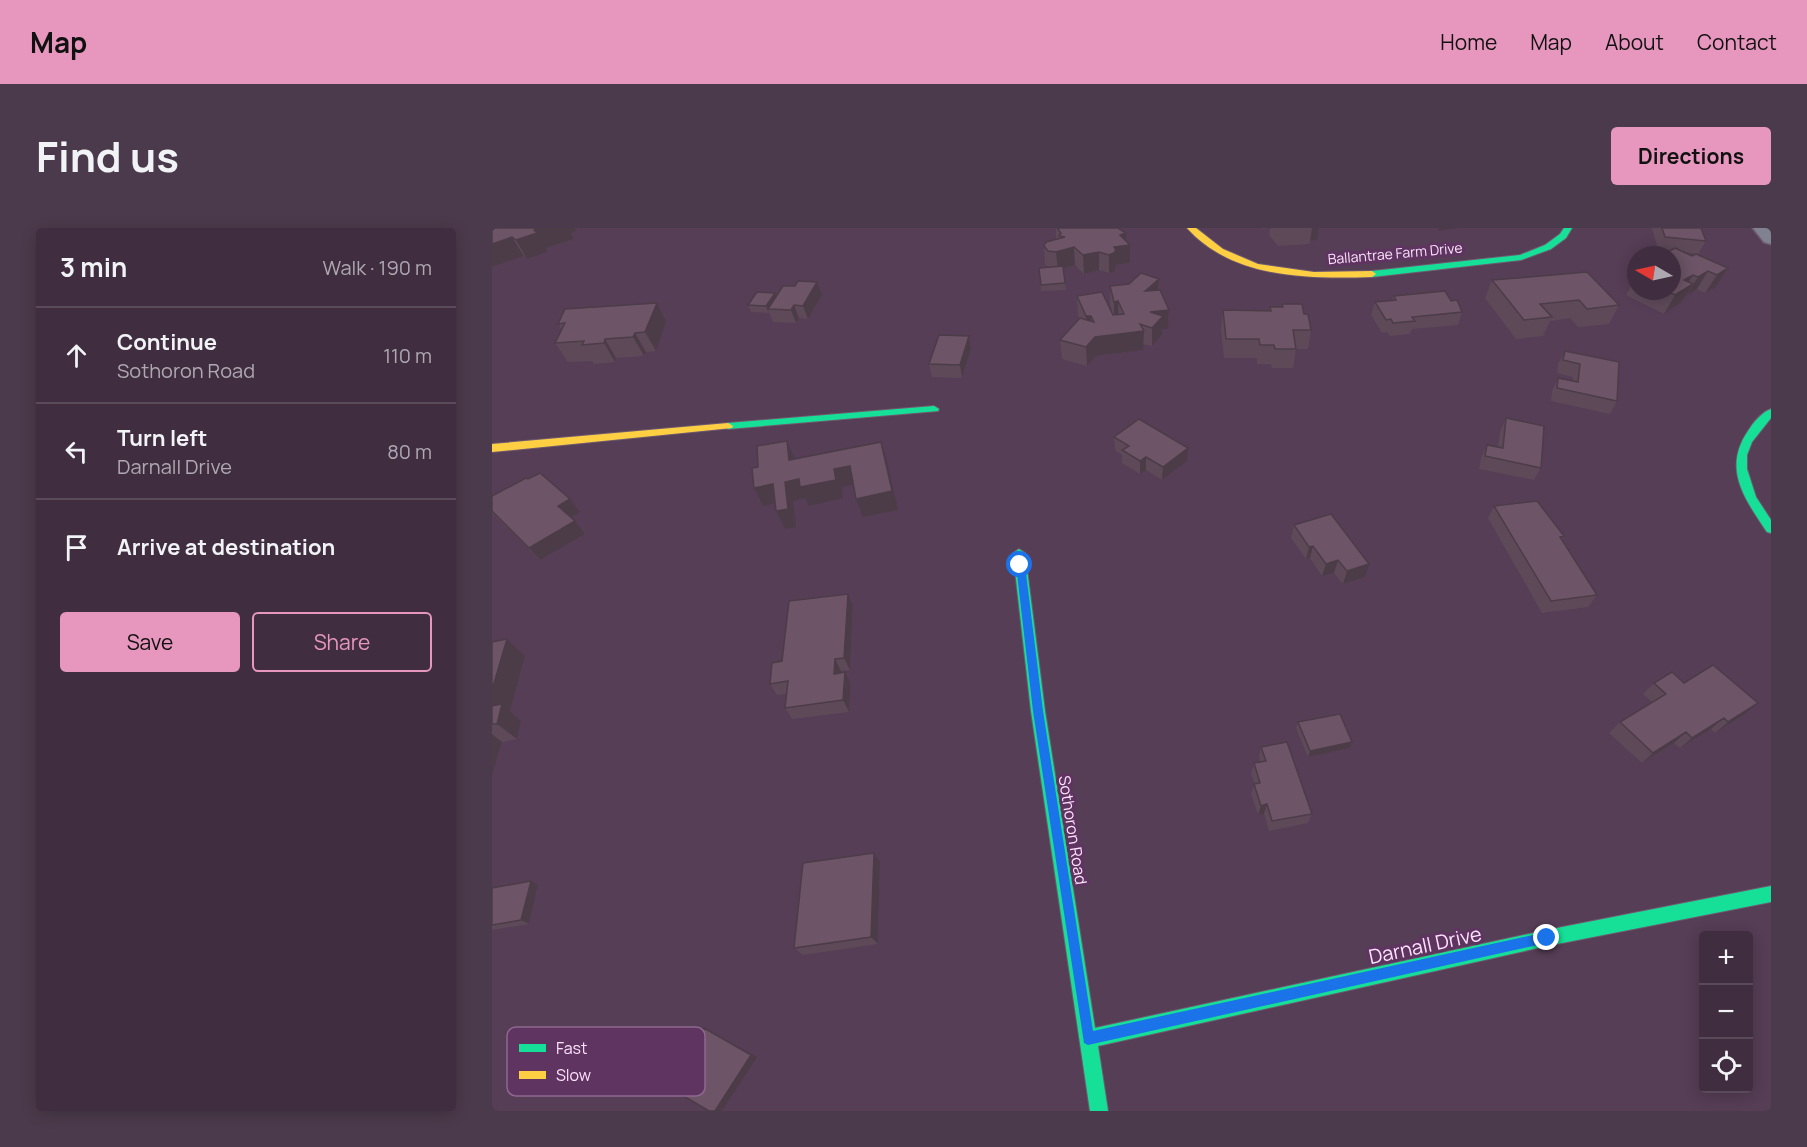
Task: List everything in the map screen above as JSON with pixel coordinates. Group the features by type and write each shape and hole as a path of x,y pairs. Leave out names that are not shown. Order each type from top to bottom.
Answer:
{"street":[{"name":"Ballantrae Farm Drive","path":"1191,228 1204,241 1238,260 1290,273 1316,276 1342,276 1503,260 1542,250 1556,242 1568,228"},
{"path":"1763,228 1771,238"},
{"path":"492,448 934,409"},
{"path":"1771,412 1755,424 1744,440 1739,460 1742,481 1771,529"},
{"name":"Sothoron Road","path":"1019,553 1038,711 1099,1111"},
{"name":"Darnall Drive","path":"1088,1039 1547,938 1771,894"}],"building":[{"path":"540,228 534,230 537,233 516,240 512,237 492,244 492,229"},
{"path":"1057,228 1118,228 1126,233 1120,235 1130,245 1114,247 1116,250 1109,255 1099,252 1083,255 1074,247 1056,252 1048,251 1044,246 1046,242 1065,237 1059,236 1061,233"},
{"path":"1662,228 1701,228 1706,241 1665,237"},
{"path":"1681,251 1692,256 1696,254 1728,268 1717,275 1708,271 1698,277 1693,275 1684,280 1693,284 1681,291"},
{"path":"1063,266 1065,283 1041,285 1039,268"},
{"path":"1587,272 1619,305 1587,309 1579,300 1540,304 1552,317 1524,320 1492,280 1518,278"},
{"path":"1141,273 1159,279 1145,291 1160,290 1169,310 1150,312 1163,316 1152,328 1140,324 1144,331 1095,337 1086,347 1060,340 1080,318 1094,322 1091,316 1086,316 1077,296 1102,292 1113,315 1124,314 1118,301 1114,302 1110,286 1129,284"},
{"path":"798,281 817,282 803,306 794,305 791,310 768,309 783,286 795,286"},
{"path":"1445,291 1451,301 1457,300 1462,312 1412,317 1415,321 1393,323 1391,319 1386,320 1375,302 1396,300 1394,296"},
{"path":"757,292 775,293 766,306 748,305"},
{"path":"657,303 645,332 635,333 633,337 605,339 604,343 582,345 584,341 555,343 565,323 558,324 565,309"},
{"path":"1282,304 1302,304 1304,314 1308,314 1311,330 1293,330 1296,349 1275,349 1274,345 1260,345 1259,339 1226,339 1223,310 1271,311 1270,307 1283,307"},
{"path":"939,335 969,336 960,365 929,364"},
{"path":"1565,351 1619,362 1617,401 1557,388 1558,378 1578,382 1580,364 1563,360"},
{"path":"1506,418 1544,426 1541,468 1485,456 1487,445 1503,448"},
{"path":"1139,419 1188,448 1163,467 1146,457 1140,461 1122,450 1129,446 1114,437"},
{"path":"787,441 789,460 881,442 892,491 856,499 850,466 834,469 836,480 800,487 799,479 785,482 788,509 776,511 773,484 754,488 752,468 758,467 757,446"},
{"path":"540,473 570,499 558,506 575,521 529,548 492,511 492,496"},
{"path":"1537,501 1564,536 1560,537 1597,595 1551,601 1494,506"},
{"path":"1331,514 1369,564 1347,571 1338,560 1326,564 1313,546 1309,547 1294,525"},
{"path":"848,594 844,658 835,659 834,674 845,672 843,700 785,708 788,681 770,684 772,663 782,661 789,601"},
{"path":"507,639 492,690 492,642"},
{"path":"1713,665 1758,703 1728,722 1724,718 1692,738 1686,732 1653,753 1620,722 1666,694 1654,683 1672,672 1684,683"},
{"path":"502,704 497,724 492,724 492,706"},
{"path":"1340,714 1352,742 1310,751 1298,722"},
{"path":"1287,742 1312,814 1272,821 1267,804 1261,806 1254,784 1260,783 1254,763 1266,761 1261,747"},
{"path":"874,853 871,937 794,948 803,863"},
{"path":"531,881 521,920 492,925 492,888"},
{"path":"705,1029 751,1055 715,1111 709,1111 684,1096 705,1096"}],"traffic: fast":[{"path":"1372,274 1521,257 1548,247 1563,236 1568,228"},
{"path":"728,426 934,409"},
{"path":"1771,412 1746,441 1741,455 1744,483 1771,529"},
{"path":"1019,553 1038,711 1099,1111"},
{"path":"1088,1039 1547,938 1771,894"}],"traffic: slow":[{"path":"1191,228 1220,251 1256,266 1294,273 1372,274"},
{"path":"492,448 728,426"}],"route":[{"path":"1020,565 1038,711 1088,1039 1547,938"}]}
